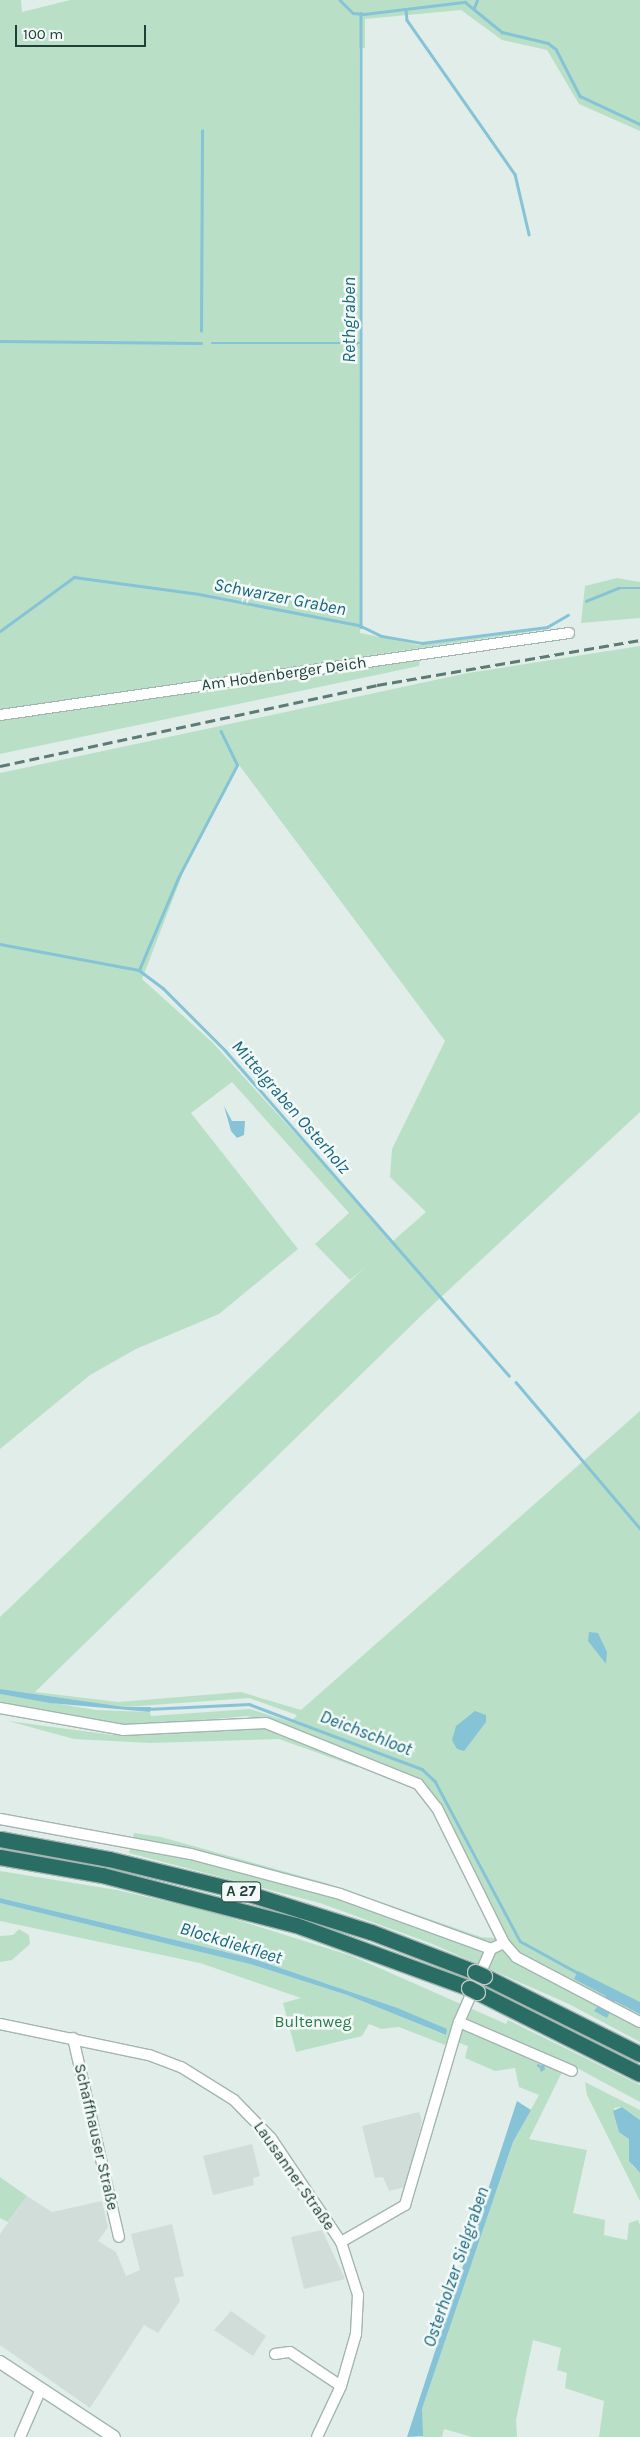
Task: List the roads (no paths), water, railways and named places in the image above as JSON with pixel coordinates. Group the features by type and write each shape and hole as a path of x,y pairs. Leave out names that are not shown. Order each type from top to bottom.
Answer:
{"highway":[{"name":"A 27","path":"0,1839 108,1859 240,1891 371,1932 480,1974 640,2054"},
{"name":"A 27","path":"0,1857 102,1875 287,1923 473,1990 640,2074"}],"street":[{"name":"Am Hodenberger Deich","path":"0,715 569,633"},
{"path":"0,1708 123,1730 266,1723 418,1784 437,1808 504,1943 516,1957 640,2022"},
{"path":"0,1819 191,1854 340,1894 492,1949"},
{"path":"341,2242 405,2205 459,2022 492,1949 504,1943"},
{"path":"459,2022 572,2071"},
{"name":"Lausanner Straße","path":"0,2024 73,2038 181,2067 234,2100 274,2144 341,2242 354,2278 358,2309 341,2386 316,2437"},
{"name":"Schaffhauser Straße","path":"73,2038 119,2237"},
{"path":"275,2354 290,2352 341,2386"},
{"path":"0,2362 114,2437"},
{"path":"20,2437 41,2390"}],"water":[{"path":"224,1106 232,1121 245,1121 244,1135 237,1138 231,1131"},
{"path":"589,1632 598,1633 607,1652 606,1664 588,1641"},
{"path":"0,1689 125,1707 151,1707 150,1712 50,1703 0,1694"},
{"path":"475,1711 486,1715 486,1722 464,1751 457,1749 452,1740 456,1726"},
{"path":"0,1898 251,1958 395,2007 447,2029 446,2035 347,1995 250,1964 0,1903"},
{"path":"578,1971 640,2002 640,2014 615,2001 607,2018 594,2011 606,1996 574,1979"},
{"path":"517,2101 531,2110 513,2142 422,2409 423,2436 407,2437"},
{"path":"622,2107 640,2120 640,2173 629,2161 629,2139 619,2132 613,2111"}],"waterway":[{"path":"340,0 353,13 364,14 465,2 502,32 548,43 556,49 580,96 640,124"},
{"path":"474,8 477,0"},
{"path":"406,9 407,20 515,174 529,234"},
{"name":"Rethgraben","path":"361,13 361,627"},
{"path":"201,331 202,131"},
{"path":"0,341 201,343"},
{"path":"212,343 360,343"},
{"name":"Schwarzer Graben","path":"0,631 74,577 199,594 359,625 382,636 422,643 547,627 568,615"},
{"name":"Schwarzer Graben","path":"586,601 618,588 640,588"},
{"path":"139,970 178,878 237,765 221,732"},
{"name":"Mittelgraben Osterholz","path":"0,944 139,970 163,988 225,1050 509,1375"},
{"name":"Mittelgraben Osterholz","path":"516,1382 640,1528"},
{"name":"Deichschloot","path":"147,1709 249,1704 422,1769 435,1781 520,1941 580,1974"},
{"name":"Osterholzer Sielgraben","path":"538,2065 543,2068"},
{"name":"Osterholzer Sielgraben","path":"541,2070 543,2065"}],"railway":[{"path":"0,766 377,685 640,640"}],"water label":[{"name":"Blockdiekfleet","path":"231,1943"}],"park label":[{"name":"Bultenweg","path":"313,2022"}]}
